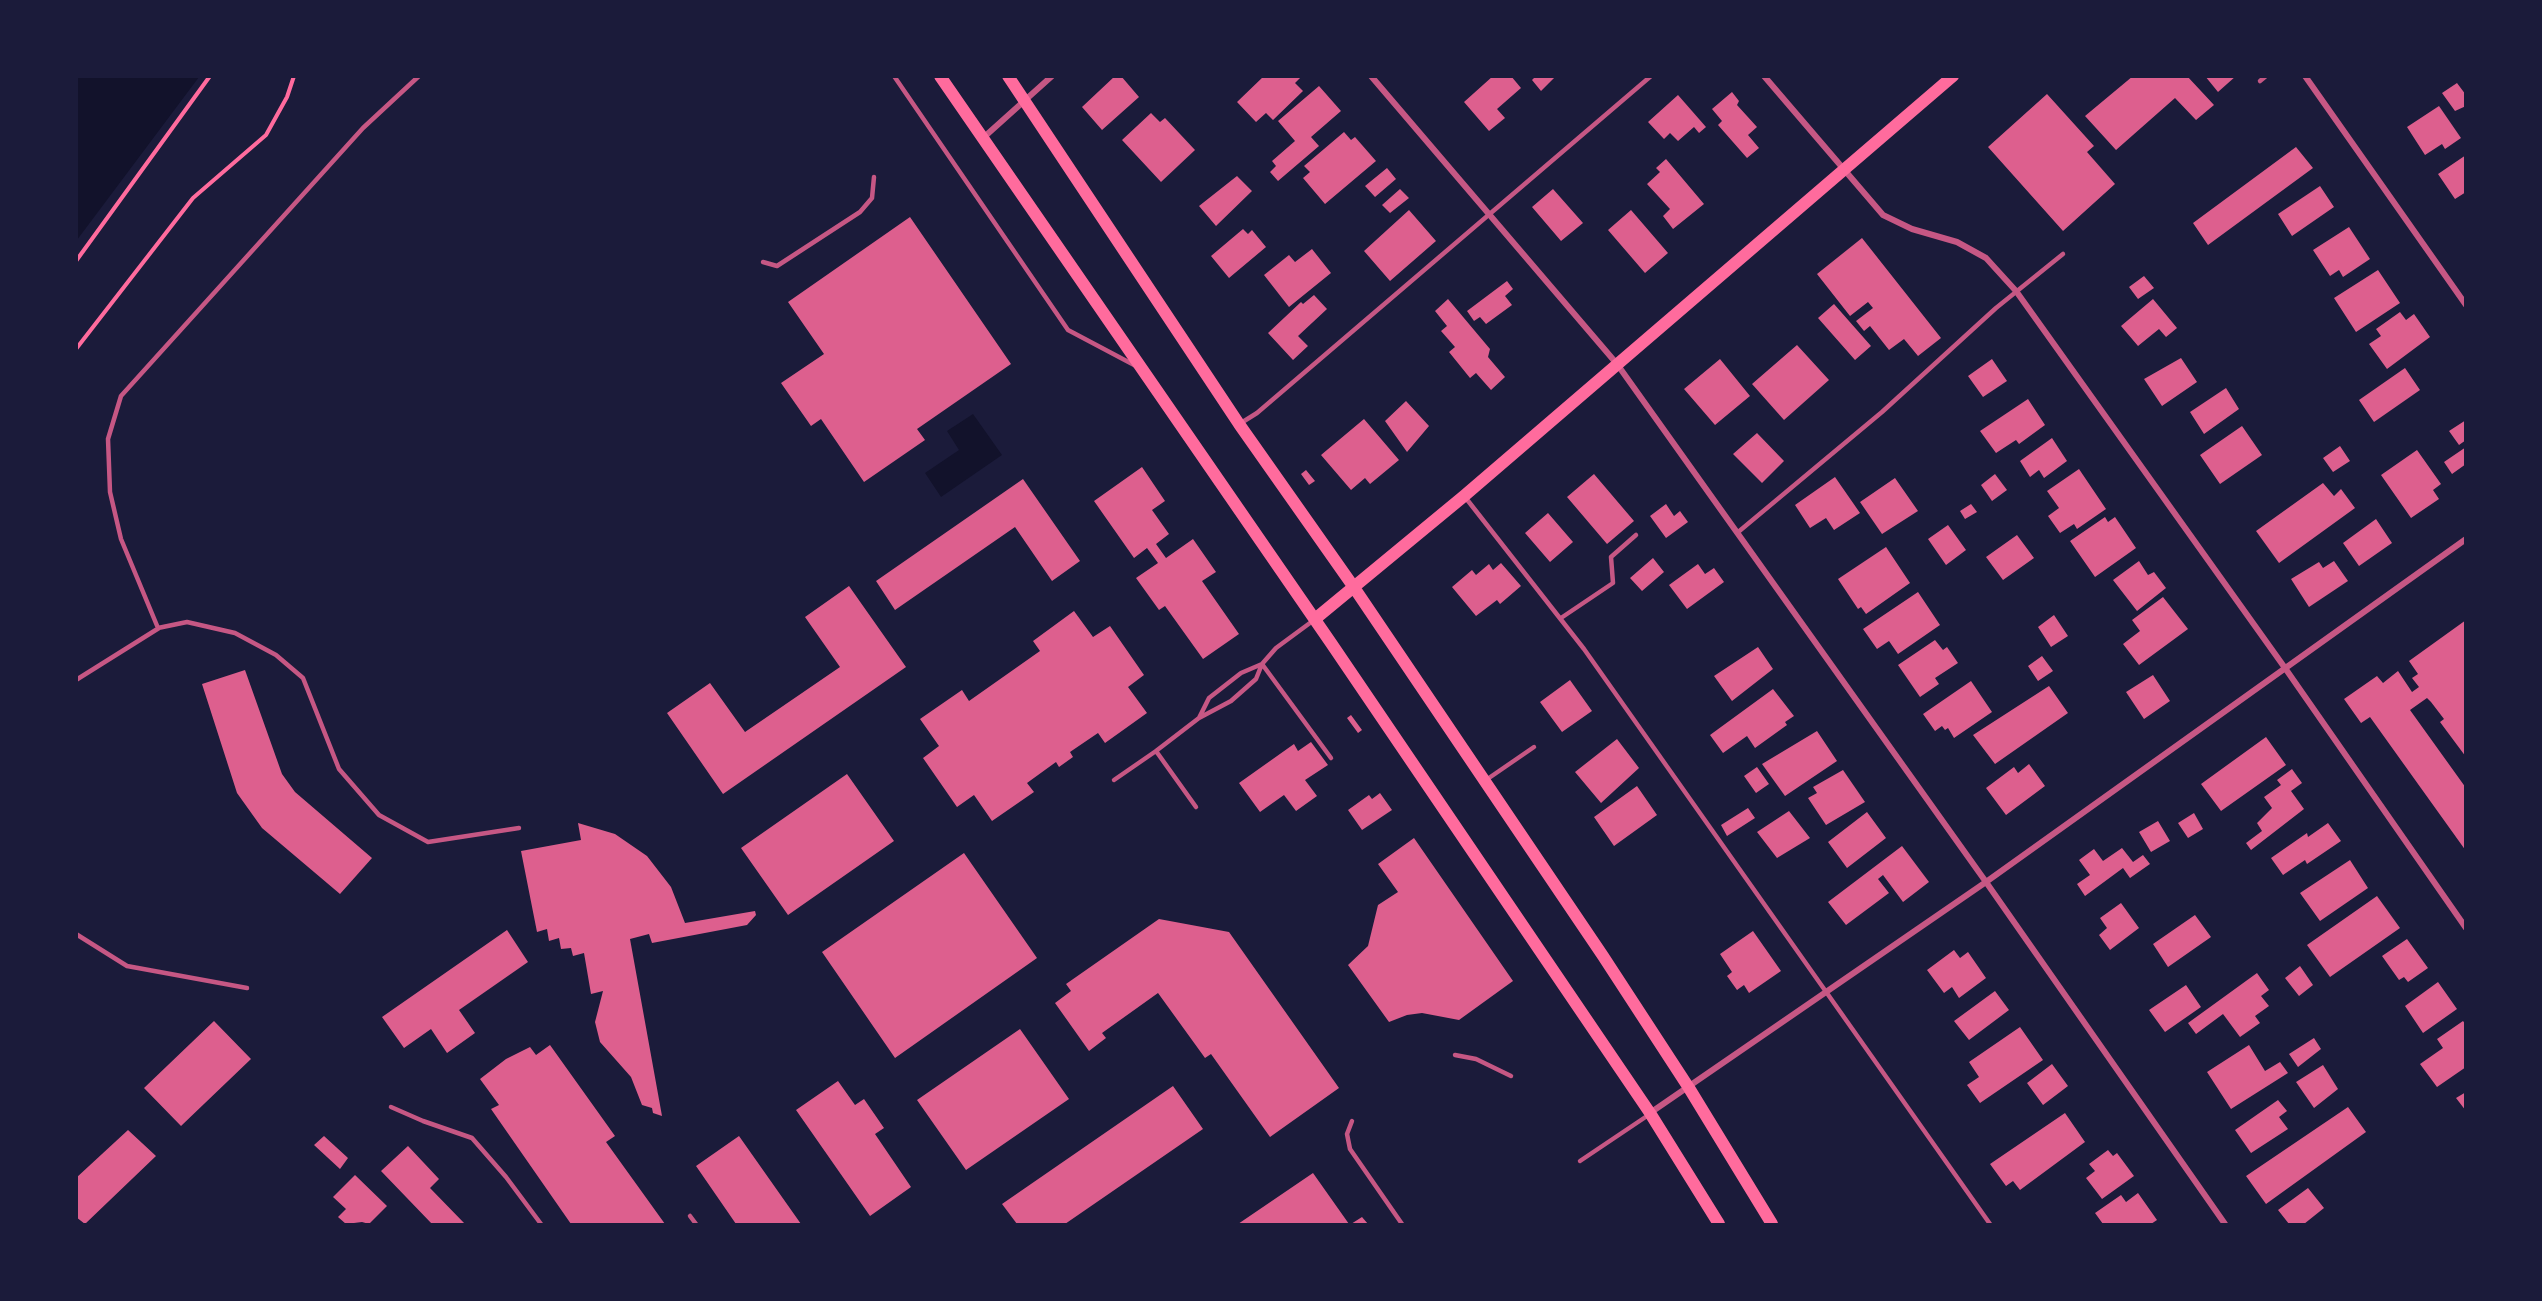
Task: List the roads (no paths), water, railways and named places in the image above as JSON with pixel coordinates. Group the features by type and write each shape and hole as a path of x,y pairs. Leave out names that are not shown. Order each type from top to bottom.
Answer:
{"main road":[{"path":"940,76 1315,619 1650,1113 1719,1224"},
{"path":"1008,76 1239,424 1353,586 1689,1088 1772,1224"},
{"path":"1315,619 1464,496 1845,172 1953,76"}],"street":[{"path":"983,138 1052,76"},
{"path":"1371,76 1617,364 1986,882 2225,1224"},
{"path":"1764,76 1883,215 1912,229 1957,242 1986,258 2016,291 2285,668 2466,928"},
{"path":"2305,76 2466,305"},
{"path":"1650,1113 1986,882 2466,539"}],"lane":[{"path":"159,628 145,600 121,539 110,492 108,439 121,396 347,146 419,76"},
{"path":"894,76 1068,330 1142,369"},
{"path":"1239,424 1257,412 1651,76"},
{"path":"2260,81 2266,76"},
{"path":"763,262 777,266 861,212 872,198 874,177"},
{"path":"1737,533 1882,412 2016,291 2063,254"},
{"path":"1464,496 1561,618 1990,1224"},
{"path":"1561,618 1612,583 1611,557 1636,535"},
{"path":"1114,780 1199,718 1231,701 1256,679 1262,664 1276,648 1315,619"},
{"path":"76,680 159,628 188,622 235,633 276,655 303,678 339,769 380,815 428,842 519,828"},
{"path":"1199,718 1209,698 1241,673 1262,664"},
{"path":"1262,664 1275,678 1331,758"},
{"path":"1484,782 1534,747"},
{"path":"1156,751 1196,807"},
{"path":"76,934 127,966 247,988"},
{"path":"1455,1055 1476,1059 1511,1076"},
{"path":"391,1107 472,1138 506,1177 541,1224"},
{"path":"1580,1161 1650,1113"},
{"path":"1352,1121 1347,1134 1350,1149 1402,1224"},
{"path":"690,1216 696,1224"}]}
